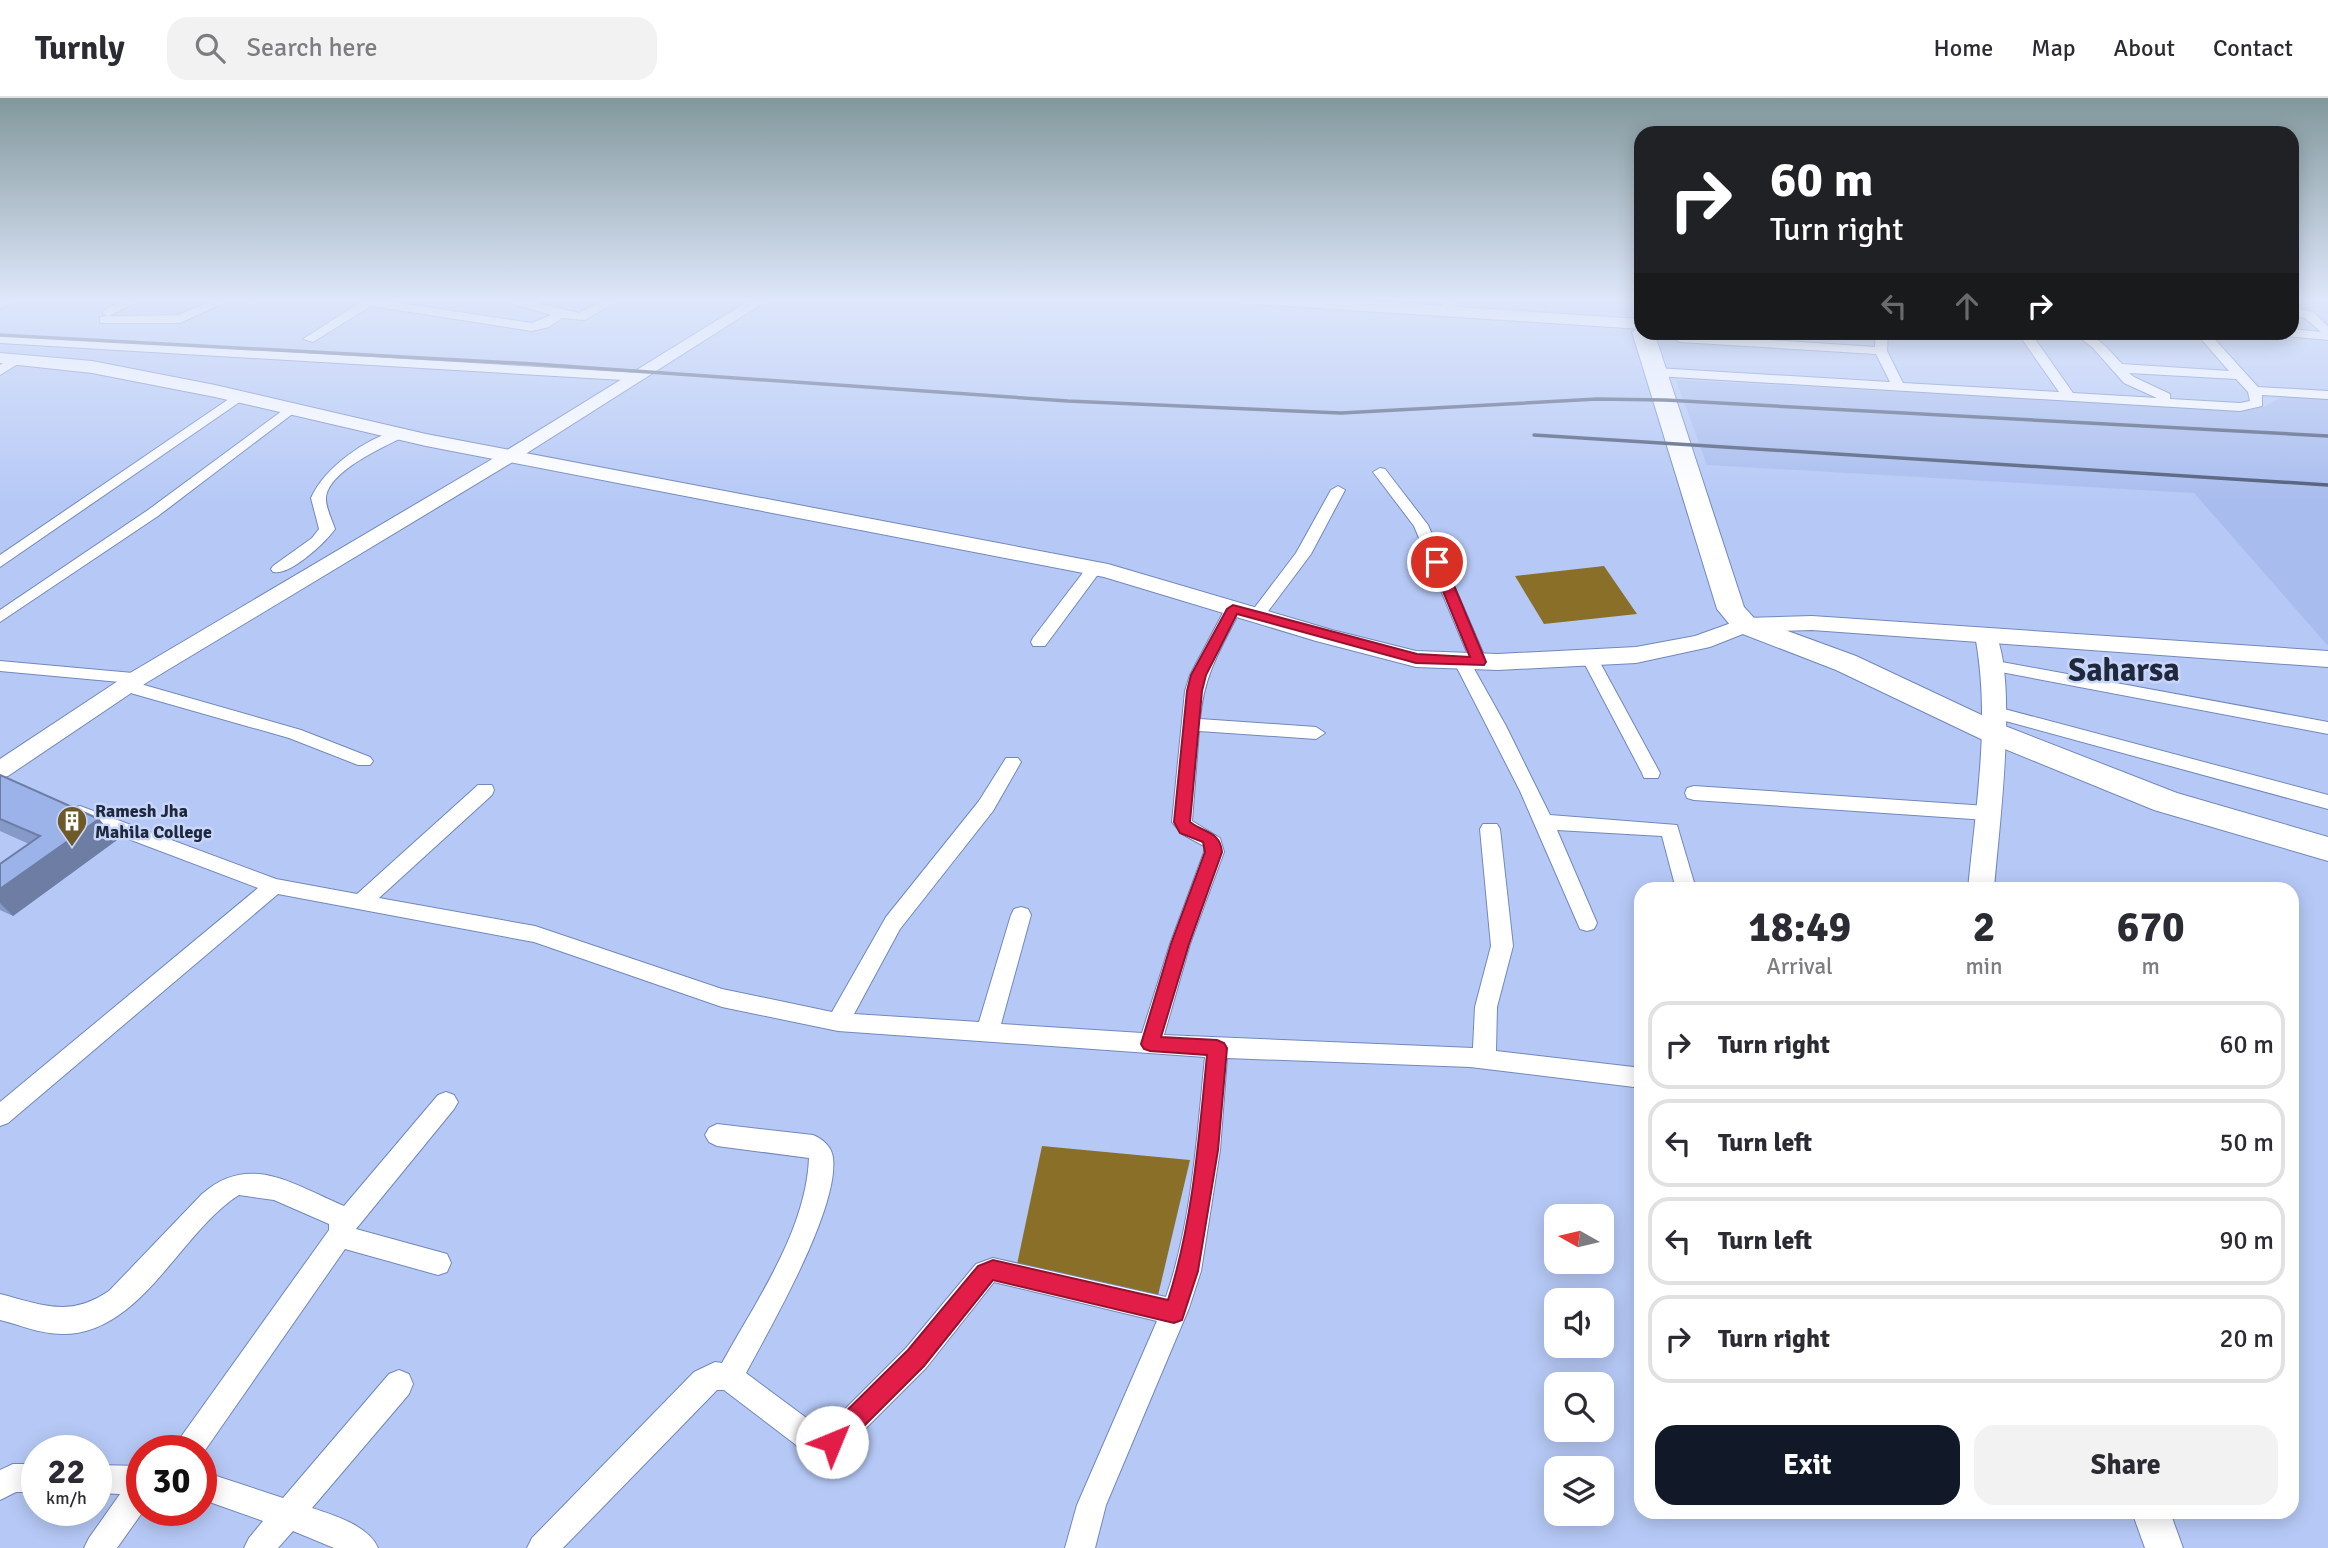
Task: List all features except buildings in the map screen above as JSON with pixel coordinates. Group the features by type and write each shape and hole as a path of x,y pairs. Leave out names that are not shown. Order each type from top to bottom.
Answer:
{"highway":[{"path":"1654,366 1731,609 1745,625 1994,722 2166,802 2328,849"}],"main road":[{"path":"63,366 92,367 239,396 398,434 1094,569 1416,659 1470,662 1636,655 1701,642 1745,625 1812,623 2328,659"}],"street":[{"path":"449,366 640,377"},
{"path":"4,779 132,682 658,366"},
{"path":"1888,366 1898,385"},
{"path":"2047,366 2068,396"},
{"path":"2115,366 2129,380 2175,402"},
{"path":"1656,372 2251,406 2257,403 2254,391 2231,366"},
{"path":"2117,368 2239,375"},
{"path":"2254,391 2328,395"},
{"path":"0,562 239,396"},
{"path":"0,617 153,513 290,409"},
{"path":"279,569 317,541 327,529 318,498 325,483 354,459 398,434"},
{"path":"1380,472 1421,525 1470,662 1545,822 1587,923"},
{"path":"1256,615 1303,554 1338,490"},
{"path":"1039,642 1094,569"},
{"path":"1150,1044 1180,944 1213,852 1213,843 1209,838 1186,828 1182,822 1191,724 1199,675 1233,609"},
{"path":"1982,882 1994,722 1991,665 1986,635"},
{"path":"1589,657 1651,773"},
{"path":"1991,665 2328,728"},
{"path":"0,666 132,682 295,734 364,761"},
{"path":"1994,722 2328,802"},
{"path":"1191,724 1316,733"},
{"path":"838,1022 894,923 986,806 1012,762"},
{"path":"361,902 485,790"},
{"path":"1694,793 1987,813"},
{"path":"64,807 274,886 536,934 722,998 838,1022 1217,1048 1484,1058 1634,1077"},
{"path":"1545,822 1670,830 1684,882"},
{"path":"1484,1058 1486,1007 1502,946 1490,829"},
{"path":"0,1116 274,886"},
{"path":"987,1032 1021,915"},
{"path":"1080,1548 1091,1505 1174,1312 1188,1271 1206,1164 1217,1048"},
{"path":"199,1435 341,1231 446,1102"},
{"path":"717,1135 813,1146 821,1158 819,1184 796,1249 729,1377"},
{"path":"0,1307 54,1322 87,1320 118,1300 211,1202 226,1189 241,1183 261,1185 338,1216 341,1231"},
{"path":"341,1231 438,1263"},
{"path":"542,1548 704,1382 715,1376 729,1377 810,1438 821,1443 832,1442 916,1358 985,1273 993,1270 1174,1312"},
{"path":"259,1548 399,1384"},
{"path":"0,1486 13,1479 21,1479"},
{"path":"217,1490 328,1528 363,1548"},
{"path":"99,1548 126,1510"},
{"path":"2154,1519 2164,1548"}],"shaded area":[{"path":"1676,380 2250,410 2266,406 2285,395 2328,398 2328,646 2194,493 1707,465"},
{"path":"1604,566 1637,614 1544,624 1515,576"},
{"path":"1042,1146 1190,1160 1156,1304 1016,1269"}],"railway":[{"path":"558,366 1068,401 1341,413 1597,399 1665,400 2328,436"},
{"path":"1534,435 2328,485"}],"place":[{"name":"Ramesh Jha Mahila College","path":"72,848"}],"district":[{"name":"Saharsa","path":"2124,670"}],"route":[{"path":"832,1442 916,1358 985,1273 993,1270 1004,1272 1174,1312 1188,1271 1208,1150 1217,1048 1150,1044 1180,944 1213,852 1213,843 1209,838 1186,828 1182,822 1189,772 1194,691 1199,675 1233,609 1416,659 1479,662 1437,562"}]}
